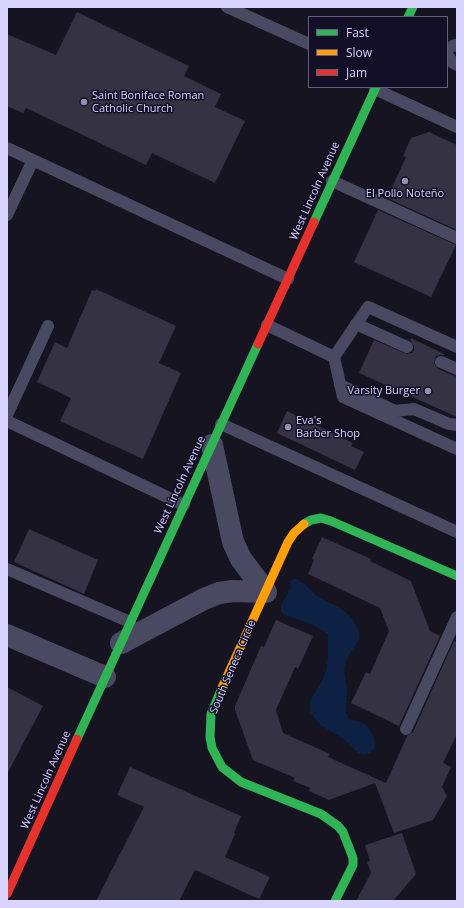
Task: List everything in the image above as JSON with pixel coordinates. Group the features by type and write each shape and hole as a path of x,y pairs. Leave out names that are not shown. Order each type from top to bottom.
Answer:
{"main road":[{"path":"408,16 413,7"},
{"name":"West Lincoln Avenue","path":"7,894 106,678 130,622 376,88"},
{"name":"South Seneca Circle","path":"336,901 353,865 353,858 343,832 331,820 321,814 234,778 222,767 212,748 210,725 211,714 288,542 294,532 301,525 311,520 321,518 331,521 457,576"}],"street":[{"path":"212,445 233,542 241,559 266,592"},
{"path":"121,643 204,599 219,593 233,591 266,592"},
{"path":"7,635 106,678"}],"lane":[{"path":"227,7 308,44"},
{"path":"448,48 455,45 457,46"},
{"path":"448,56 453,63 457,65"},
{"path":"376,88 457,127"},
{"path":"7,148 288,279"},
{"path":"7,215 33,160"},
{"path":"332,181 457,238"},
{"path":"457,347 368,307 334,357 343,397 457,449"},
{"path":"356,324 407,347"},
{"path":"267,325 334,357"},
{"path":"7,415 48,326"},
{"path":"441,362 457,369"},
{"path":"340,385 395,411 414,409 449,424 457,425"},
{"path":"7,422 184,505"},
{"path":"221,424 457,532"},
{"path":"7,569 130,622"},
{"path":"406,729 457,617"}],"water":[{"path":"293,579 298,579 315,595 342,609 352,618 356,625 359,633 359,640 347,658 344,669 347,688 346,713 349,719 363,723 367,726 374,737 374,749 370,753 365,755 358,753 345,740 319,724 310,712 310,701 326,671 328,659 328,634 312,624 284,615 281,611 281,605 291,588 290,582"}],"building":[{"path":"77,12 189,66 184,76 221,94 215,107 245,121 215,183 152,153 146,165 26,108 23,113 7,106 7,34 56,55"},
{"path":"429,132 457,145 457,230 387,198 406,157 403,156 411,138"},
{"path":"378,210 456,245 431,297 354,262"},
{"path":"96,289 176,326 159,363 181,373 143,459 60,421 71,398 37,382 55,342 67,348 92,290 95,291"},
{"name":"Varsity Burger","path":"411,338 444,354 436,356 434,363 438,369 457,377 457,417 359,373 374,340 407,354 412,353 414,350 414,346 410,340"},
{"path":"287,411 353,443 351,446 364,452 355,470 277,433"},
{"path":"29,529 98,560 84,594 14,562"},
{"path":"322,537 371,559 370,561 411,581 430,631 440,636 399,726 351,703 366,672 370,674 389,631 380,608 308,574 314,560 312,559"},
{"path":"276,620 313,636 298,669 295,667 276,710 283,733 330,754 328,757 386,783 407,736 413,732 454,641 457,643 457,734 443,763 451,767 442,787 447,796 433,820 394,833 375,783 329,800 309,791 310,788 293,781 295,778 253,760 235,710 235,706 261,646 264,647"},
{"path":"7,687 43,706 7,774"},
{"path":"130,767 241,816 225,857 270,877 259,899 195,870 179,901 96,901 144,807 117,795"},
{"path":"402,833 416,874 393,901 356,901 371,873 367,862 370,861 365,845"}],"traffic: fast":[{"path":"408,16 413,7"},
{"path":"314,222 376,88"},
{"path":"77,739 258,344"},
{"path":"304,524 311,520 321,518 331,521 457,576"},
{"path":"221,690 211,714 210,737 212,748 222,767 241,782 321,814 338,826 343,832 353,858 353,865 335,901"}],"traffic: slow":[{"path":"221,690 288,542 294,533 304,524"}],"traffic: jam":[{"path":"258,344 314,222"},
{"path":"7,894 77,739"}],"place":[{"name":"Saint Boniface Roman Catholic Church","path":"84,102"},
{"name":"El Pollo Noteño","path":"405,181"},
{"name":"Varsity Burger","path":"428,391"},
{"name":"Eva's Barber Shop","path":"288,427"}]}
